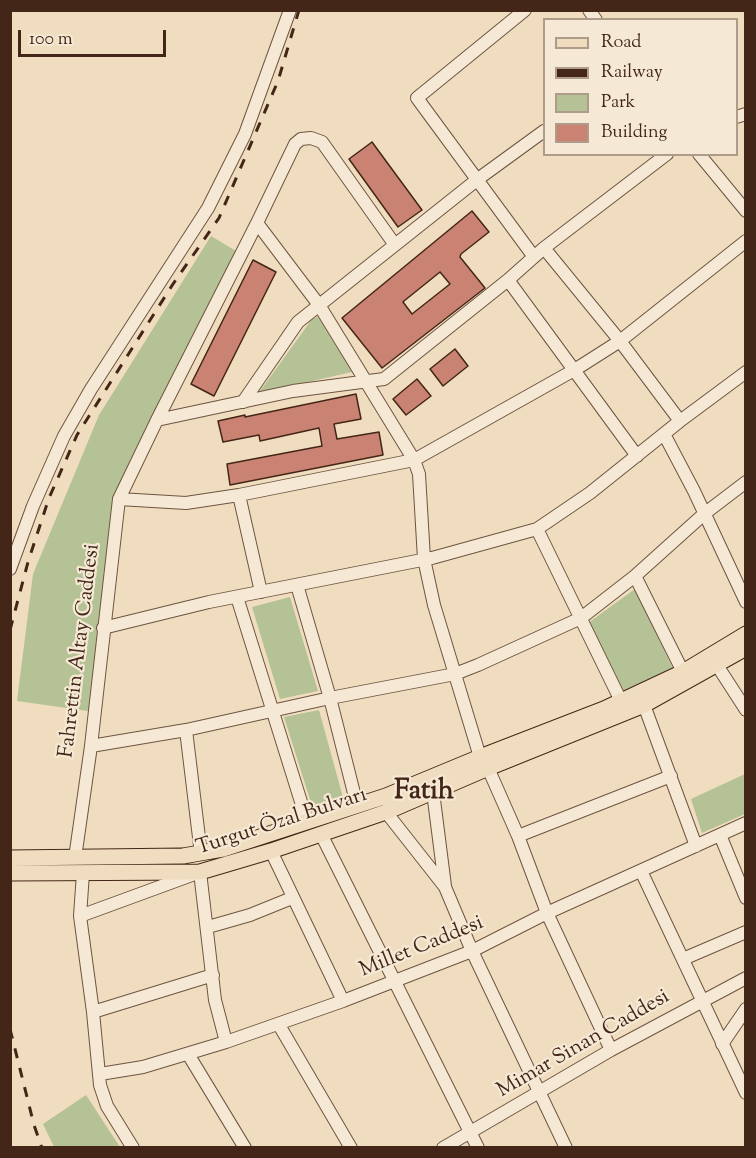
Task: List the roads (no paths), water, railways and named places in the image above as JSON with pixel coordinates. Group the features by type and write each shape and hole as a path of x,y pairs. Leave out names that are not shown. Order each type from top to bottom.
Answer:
{"main road":[{"name":"Turgut Özal Bulvarı","path":"10,858 183,856 223,849 386,796 644,705 714,660 746,634"},
{"name":"Turgut Özal Bulvarı","path":"10,873 201,873 386,812 433,792 484,762 683,672 746,648"}],"street":[{"path":"10,569 33,506 64,436 91,389 208,208 245,134 290,10"},
{"path":"525,10 417,98 534,256"},
{"path":"243,402 297,322 478,179 543,132"},
{"name":"Fahrettin Altay Caddesi","path":"75,858 91,746 119,499 295,144 302,139 310,138 322,142 395,245"},
{"path":"157,420 292,391 384,379 508,280 544,248 664,156"},
{"path":"701,156 746,211"},
{"path":"257,224 319,305 414,460 419,474 424,559 434,605 484,762 518,836 547,913 611,1050"},
{"path":"119,499 186,503 239,495 414,460 576,369 620,341 746,241"},
{"path":"544,248 620,341 680,422"},
{"path":"508,280 576,369 637,456"},
{"path":"103,628 237,597 424,559 537,529 590,493 746,372"},
{"path":"664,434 746,602"},
{"path":"91,746 186,730 272,710 455,674 581,618 635,576 704,514 746,482"},
{"path":"239,495 261,592"},
{"path":"537,529 621,701"},
{"path":"635,576 683,672"},
{"path":"297,585 330,698 357,805"},
{"path":"237,597 307,821"},
{"path":"714,660 746,710"},
{"path":"644,705 696,846"},
{"path":"186,730 201,854"},
{"path":"518,836 671,776"},
{"path":"433,792 445,887"},
{"path":"386,812 445,887 472,951 566,1148"},
{"name":"Millet Caddesi","path":"99,1074 143,1067 188,1054 279,1025 394,982 472,951 547,913 746,823"},
{"path":"321,834 478,1148"},
{"path":"720,835 746,898"},
{"path":"271,851 343,1001"},
{"path":"641,871 746,1093"},
{"path":"83,873 80,916 102,1094 133,1148"},
{"path":"80,916 201,873 215,1000 225,1042"},
{"path":"208,927 243,918 292,898"},
{"path":"683,959 746,932"},
{"path":"93,1012 213,975"},
{"name":"Mimar Sinan Caddesi","path":"443,1148 611,1050 746,978"},
{"path":"722,1044 746,1009"},
{"path":"279,1025 351,1148"},
{"path":"188,1054 245,1148"}],"railway":[{"path":"10,630 28,562 49,498 77,435 173,284 219,218 278,81 299,10"},
{"path":"10,1029 42,1148"}],"district":[{"name":"Fatih","path":"424,793"}]}
